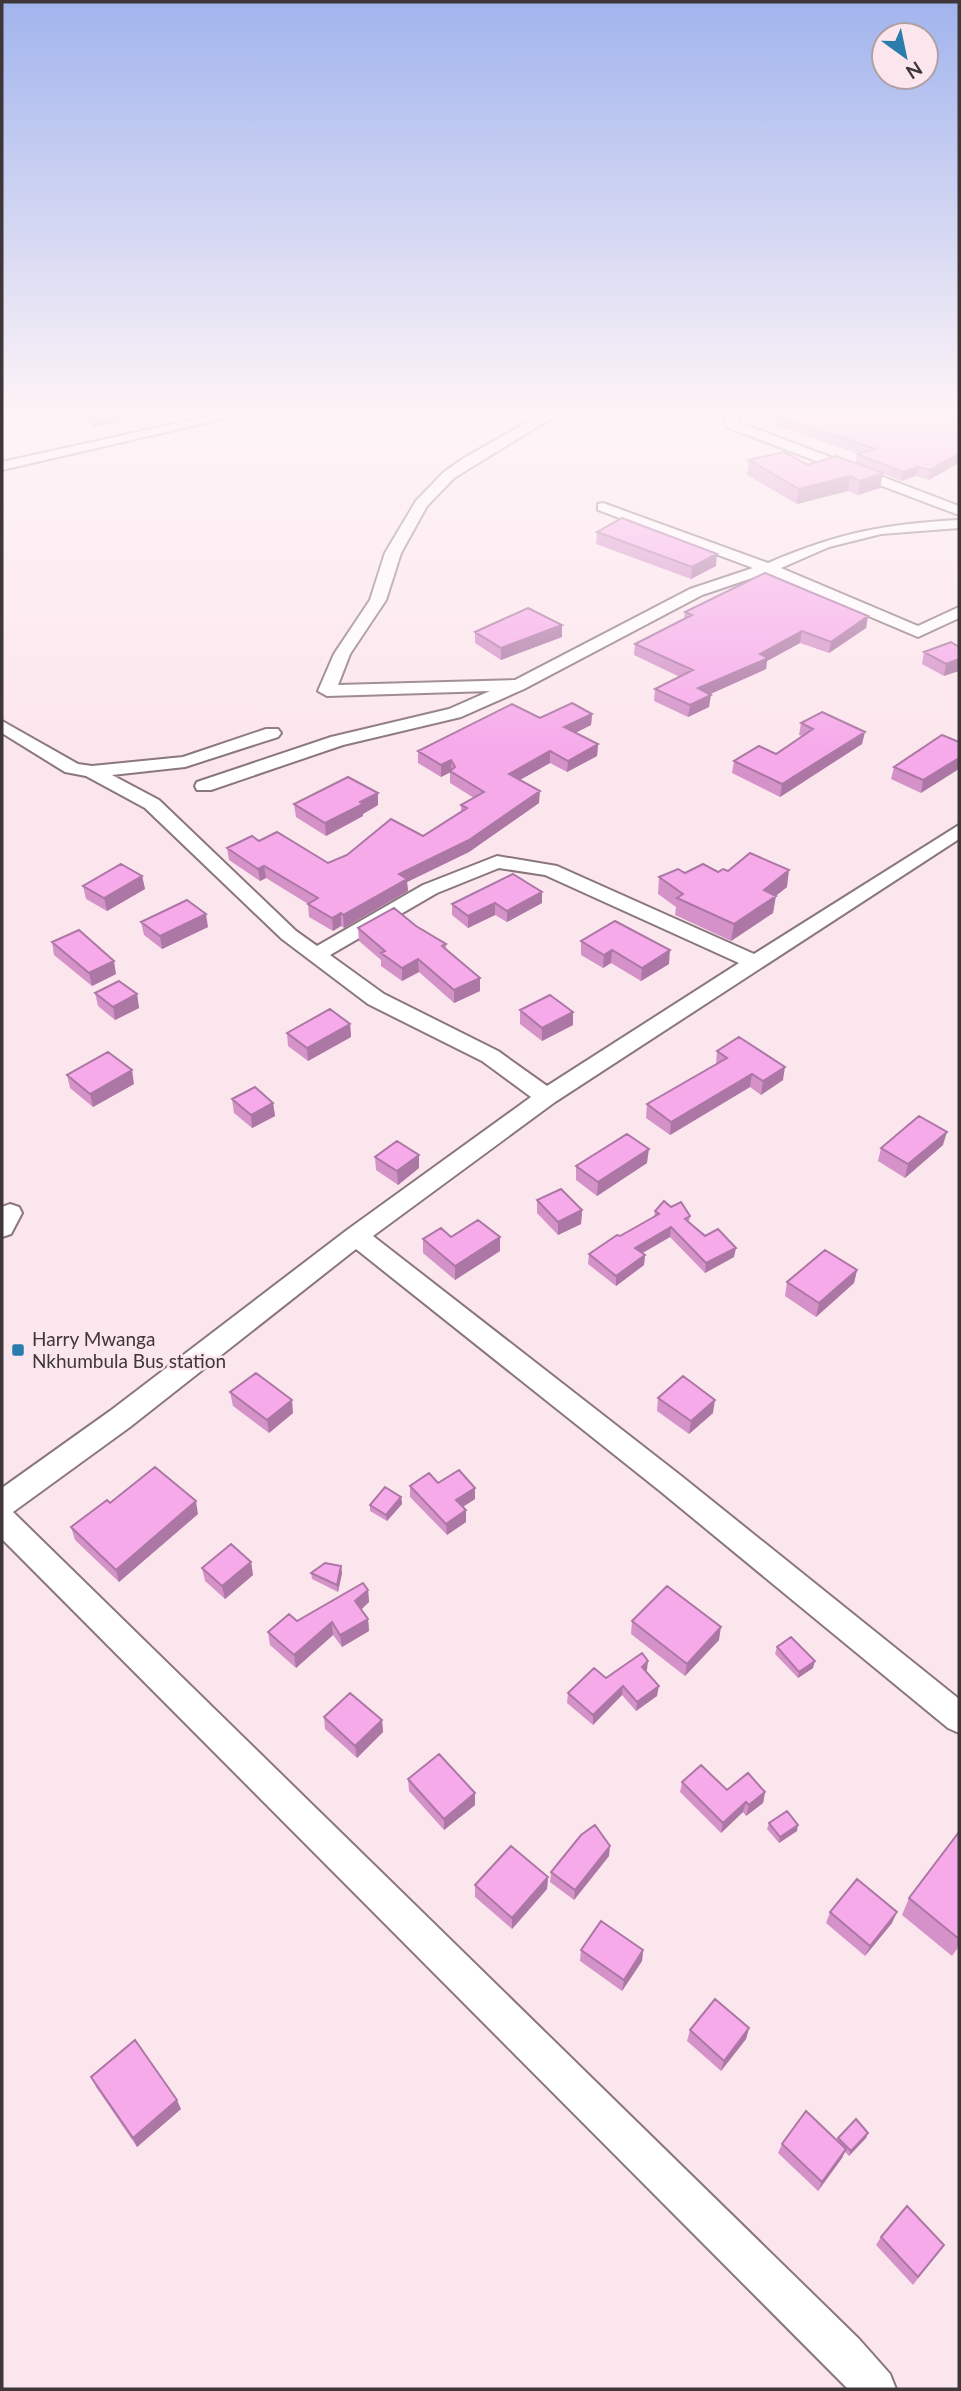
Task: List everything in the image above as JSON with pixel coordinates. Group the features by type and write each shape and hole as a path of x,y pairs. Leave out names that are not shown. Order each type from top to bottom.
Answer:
{"street":[{"path":"408,528 393,553 378,600 342,654 327,691 518,685"},
{"path":"659,528 768,568 918,632 959,612"},
{"path":"204,786 337,741 456,713 518,685 696,592 768,568 824,544 860,534 924,528"},
{"path":"2,726 72,768 92,772 152,804 255,904 316,956 376,999 490,1056 547,1097"},
{"path":"92,772 186,762 272,733"},
{"path":"2,1504 120,1419 356,1236 547,1097 959,831"},
{"path":"316,956 430,889 497,862 550,870 754,962"},
{"path":"356,1236 670,1483 959,1718"},
{"path":"2,1520 844,2354 875,2389"}],"building":[{"path":"605,528 647,528 717,554 692,567 597,532"},
{"path":"765,573 868,616 831,642 802,631 760,654 768,658 698,688 711,695 690,705 655,689 693,670 635,644 692,615 685,612"},
{"path":"528,608 562,625 501,648 475,632"},
{"path":"951,642 959,647 959,659 946,664 924,652"},
{"path":"572,703 592,714 564,727 598,744 568,761 550,751 509,774 540,791 469,840 399,874 407,879 343,915 341,913 332,918 308,904 318,898 264,866 258,869 227,848 252,836 259,841 277,832 328,863 347,855 391,819 423,836 467,808 461,805 484,792 450,771 455,767 451,760 441,765 418,751 512,704 540,718"},
{"path":"822,712 865,732 782,784 734,761 759,746 776,754 813,729 801,723"},
{"path":"942,735 959,742 959,758 923,780 894,767"},
{"path":"348,777 378,793 360,802 363,804 325,823 294,804"},
{"path":"750,853 789,870 764,890 776,896 734,924 677,898 683,894 659,877 678,869 685,873 703,864 718,872 723,869 728,871"},
{"path":"121,864 142,876 104,898 83,886"},
{"path":"513,874 542,892 507,911 495,903 468,916 452,904"},
{"path":"187,900 206,914 160,936 141,922"},
{"path":"394,908 416,926 446,944 442,946 480,978 454,990 418,959 402,968 381,953 385,951 358,928"},
{"path":"615,921 670,950 642,968 612,950 604,955 581,941"},
{"path":"79,930 114,961 89,973 52,942"},
{"path":"119,981 137,994 113,1007 95,993"},
{"path":"550,995 573,1012 542,1028 520,1010"},
{"path":"330,1009 350,1024 307,1048 287,1033"},
{"path":"739,1037 785,1067 763,1081 752,1074 671,1122 647,1104 727,1058 717,1051"},
{"path":"108,1052 132,1070 90,1094 67,1075"},
{"path":"255,1087 273,1103 251,1115 232,1099"},
{"path":"919,1116 947,1132 908,1164 881,1148"},
{"path":"627,1134 649,1149 598,1182 576,1166"},
{"path":"397,1141 419,1155 397,1171 375,1157"},
{"path":"561,1189 582,1210 558,1222 537,1200"},
{"path":"664,1201 671,1207 681,1202 690,1216 685,1219 705,1236 718,1229 736,1248 706,1263 671,1227 635,1248 645,1255 616,1276 589,1254 617,1235 620,1236 659,1214 655,1211"},
{"path":"478,1220 500,1237 455,1266 423,1239 441,1228 451,1237"},
{"path":"825,1250 857,1270 819,1303 787,1282"},
{"path":"256,1373 292,1400 267,1420 230,1392"},
{"path":"683,1376 715,1400 691,1421 658,1398"},
{"path":"155,1467 196,1501 116,1570 71,1527 107,1500 110,1503"},
{"path":"459,1470 475,1488 456,1500 466,1510 446,1524 410,1486 429,1473 438,1483"},
{"path":"385,1487 401,1497 386,1515 370,1505"},
{"path":"231,1544 251,1562 222,1586 202,1568"},
{"path":"325,1563 341,1566 337,1585 311,1573"},
{"path":"363,1583 368,1590 355,1601 368,1619 340,1635 332,1622 294,1655 268,1632 289,1614 297,1621"},
{"path":"667,1586 721,1627 687,1664 632,1621"},
{"path":"791,1637 815,1661 799,1672 777,1647"},
{"path":"642,1653 648,1661 642,1667 659,1686 637,1702 623,1686 593,1715 568,1693 594,1668 606,1678"},
{"path":"350,1693 382,1720 355,1746 324,1717"},
{"path":"439,1754 475,1793 444,1819 408,1779"},
{"path":"701,1765 727,1790 748,1773 765,1792 749,1805 746,1802 723,1823 682,1782"},
{"path":"787,1811 798,1825 780,1837 769,1823"},
{"path":"595,1825 610,1846 575,1890 551,1872 581,1835"},
{"path":"959,1832 959,1939 909,1898"},
{"path":"511,1846 548,1877 512,1918 475,1885"},
{"path":"857,1879 897,1912 870,1946 830,1912"},
{"path":"601,1921 643,1950 624,1980 581,1950"},
{"path":"715,1999 749,2028 724,2061 690,2030"},
{"path":"135,2040 177,2100 133,2138 91,2077"},
{"path":"806,2111 846,2149 822,2182 782,2144"},
{"path":"856,2119 868,2133 851,2151 838,2138"},
{"path":"907,2206 944,2245 918,2277 881,2237"}],"place":[{"name":"Harry Mwanga Nkhumbula Bus station","path":"18,1350"}]}
